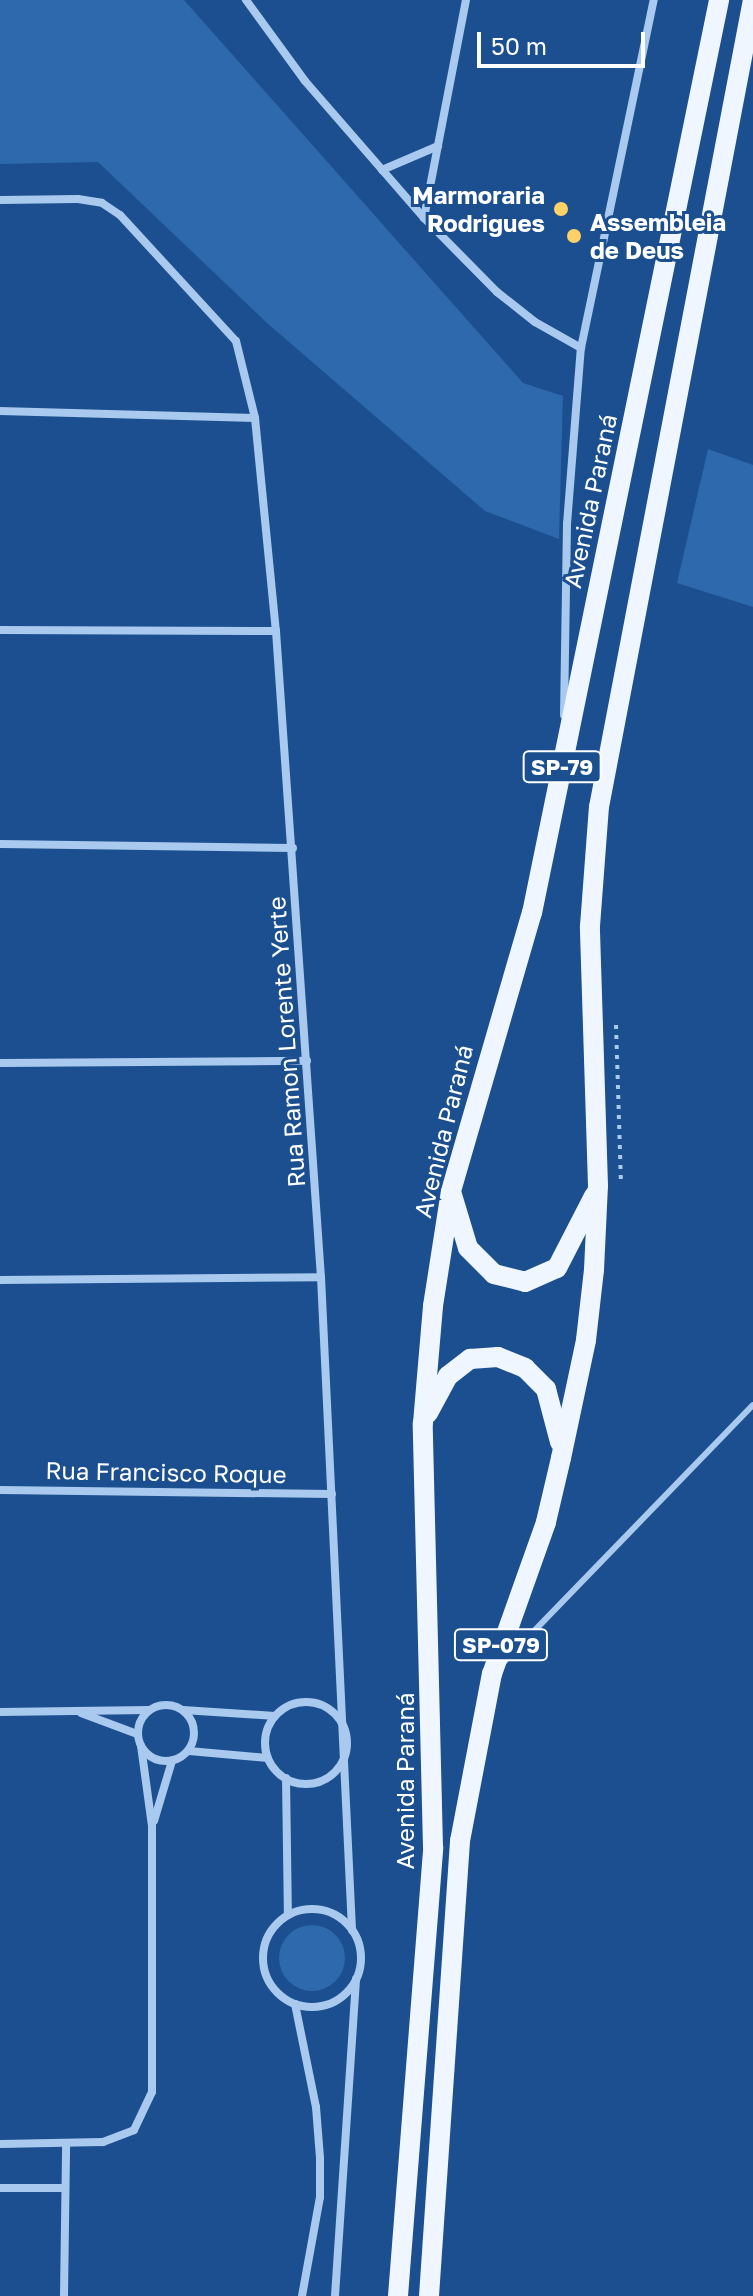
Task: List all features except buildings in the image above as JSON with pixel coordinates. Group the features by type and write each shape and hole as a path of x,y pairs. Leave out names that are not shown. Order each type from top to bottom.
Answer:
{"main road":[{"name":"Avenida Paraná","path":"398,2296 433,1847 423,1423 433,1306 451,1191 532,913 719,0"},
{"name":"SP-79","path":"590,1002 599,807 753,0"},
{"name":"SP-079","path":"429,2296 458,1856 492,1674 546,1522 586,1340 598,1186 590,1002"},
{"path":"451,1191 468,1248 494,1274 525,1282 557,1268 598,1186"},
{"path":"423,1423 448,1376 470,1359 498,1357 525,1368 546,1389 557,1420 561,1458"}],"street":[{"path":"246,0 305,81 424,218 497,292 535,322 581,348"},
{"path":"424,218 466,0"},
{"path":"563,759 567,524 581,348 654,0"},
{"path":"382,170 438,146"},
{"name":"Rua Ramon Lorente Yerte","path":"0,200 102,203 120,215 236,341 255,418 293,848 321,1277 347,1743 352,1930"},
{"path":"0,411 255,418"},
{"path":"0,630 276,631"},
{"path":"0,844 293,848"},
{"path":"0,1063 307,1061"},
{"path":"0,1280 321,1277"},
{"name":"Rua Francisco Roque","path":"0,1490 332,1494"},
{"path":"0,1712 149,1710 166,1704 183,1710 275,1716 299,1702 326,1707 341,1722 347,1743 344,1757 327,1778 314,1783 286,1778 268,1758 266,1736 275,1716"},
{"path":"0,2144 103,2142 134,2130 152,2092 152,1826 137,1734 149,1710"},
{"path":"183,1710 194,1733 189,1751"},
{"path":"77,1712 137,1734"},
{"path":"141,1746 154,1759 172,1761 189,1751 268,1758"},
{"path":"152,1826 172,1761"},
{"path":"286,1778 288,1915"},
{"path":"335,2296 360,1954 352,1930 330,1912 302,1910 288,1915 267,1938 264,1969 281,1996 295,2004 309,2007 336,2000 356,1979"},
{"path":"295,2004 316,2107 320,2158 320,2197 302,2296"},
{"path":"64,2296 66,2144"},
{"path":"0,2188 64,2188"}],"lane":[{"path":"492,1674 753,1405"}],"shaded area":[{"path":"0,0 184,0 523,383 563,396 559,539 485,511 267,323 98,162 0,164"},
{"path":"708,449 753,465 753,607 677,583"},
{"path":"306,1925 318,1925 330,1930 340,1940 345,1958 343,1971 330,1986 318,1991 306,1991 294,1986 284,1976 279,1964 279,1952 284,1940 294,1930"}],"place":[{"name":"Marmoraria Rodrigues","path":"561,209"},
{"name":"Assembleia de Deus","path":"574,236"}]}
